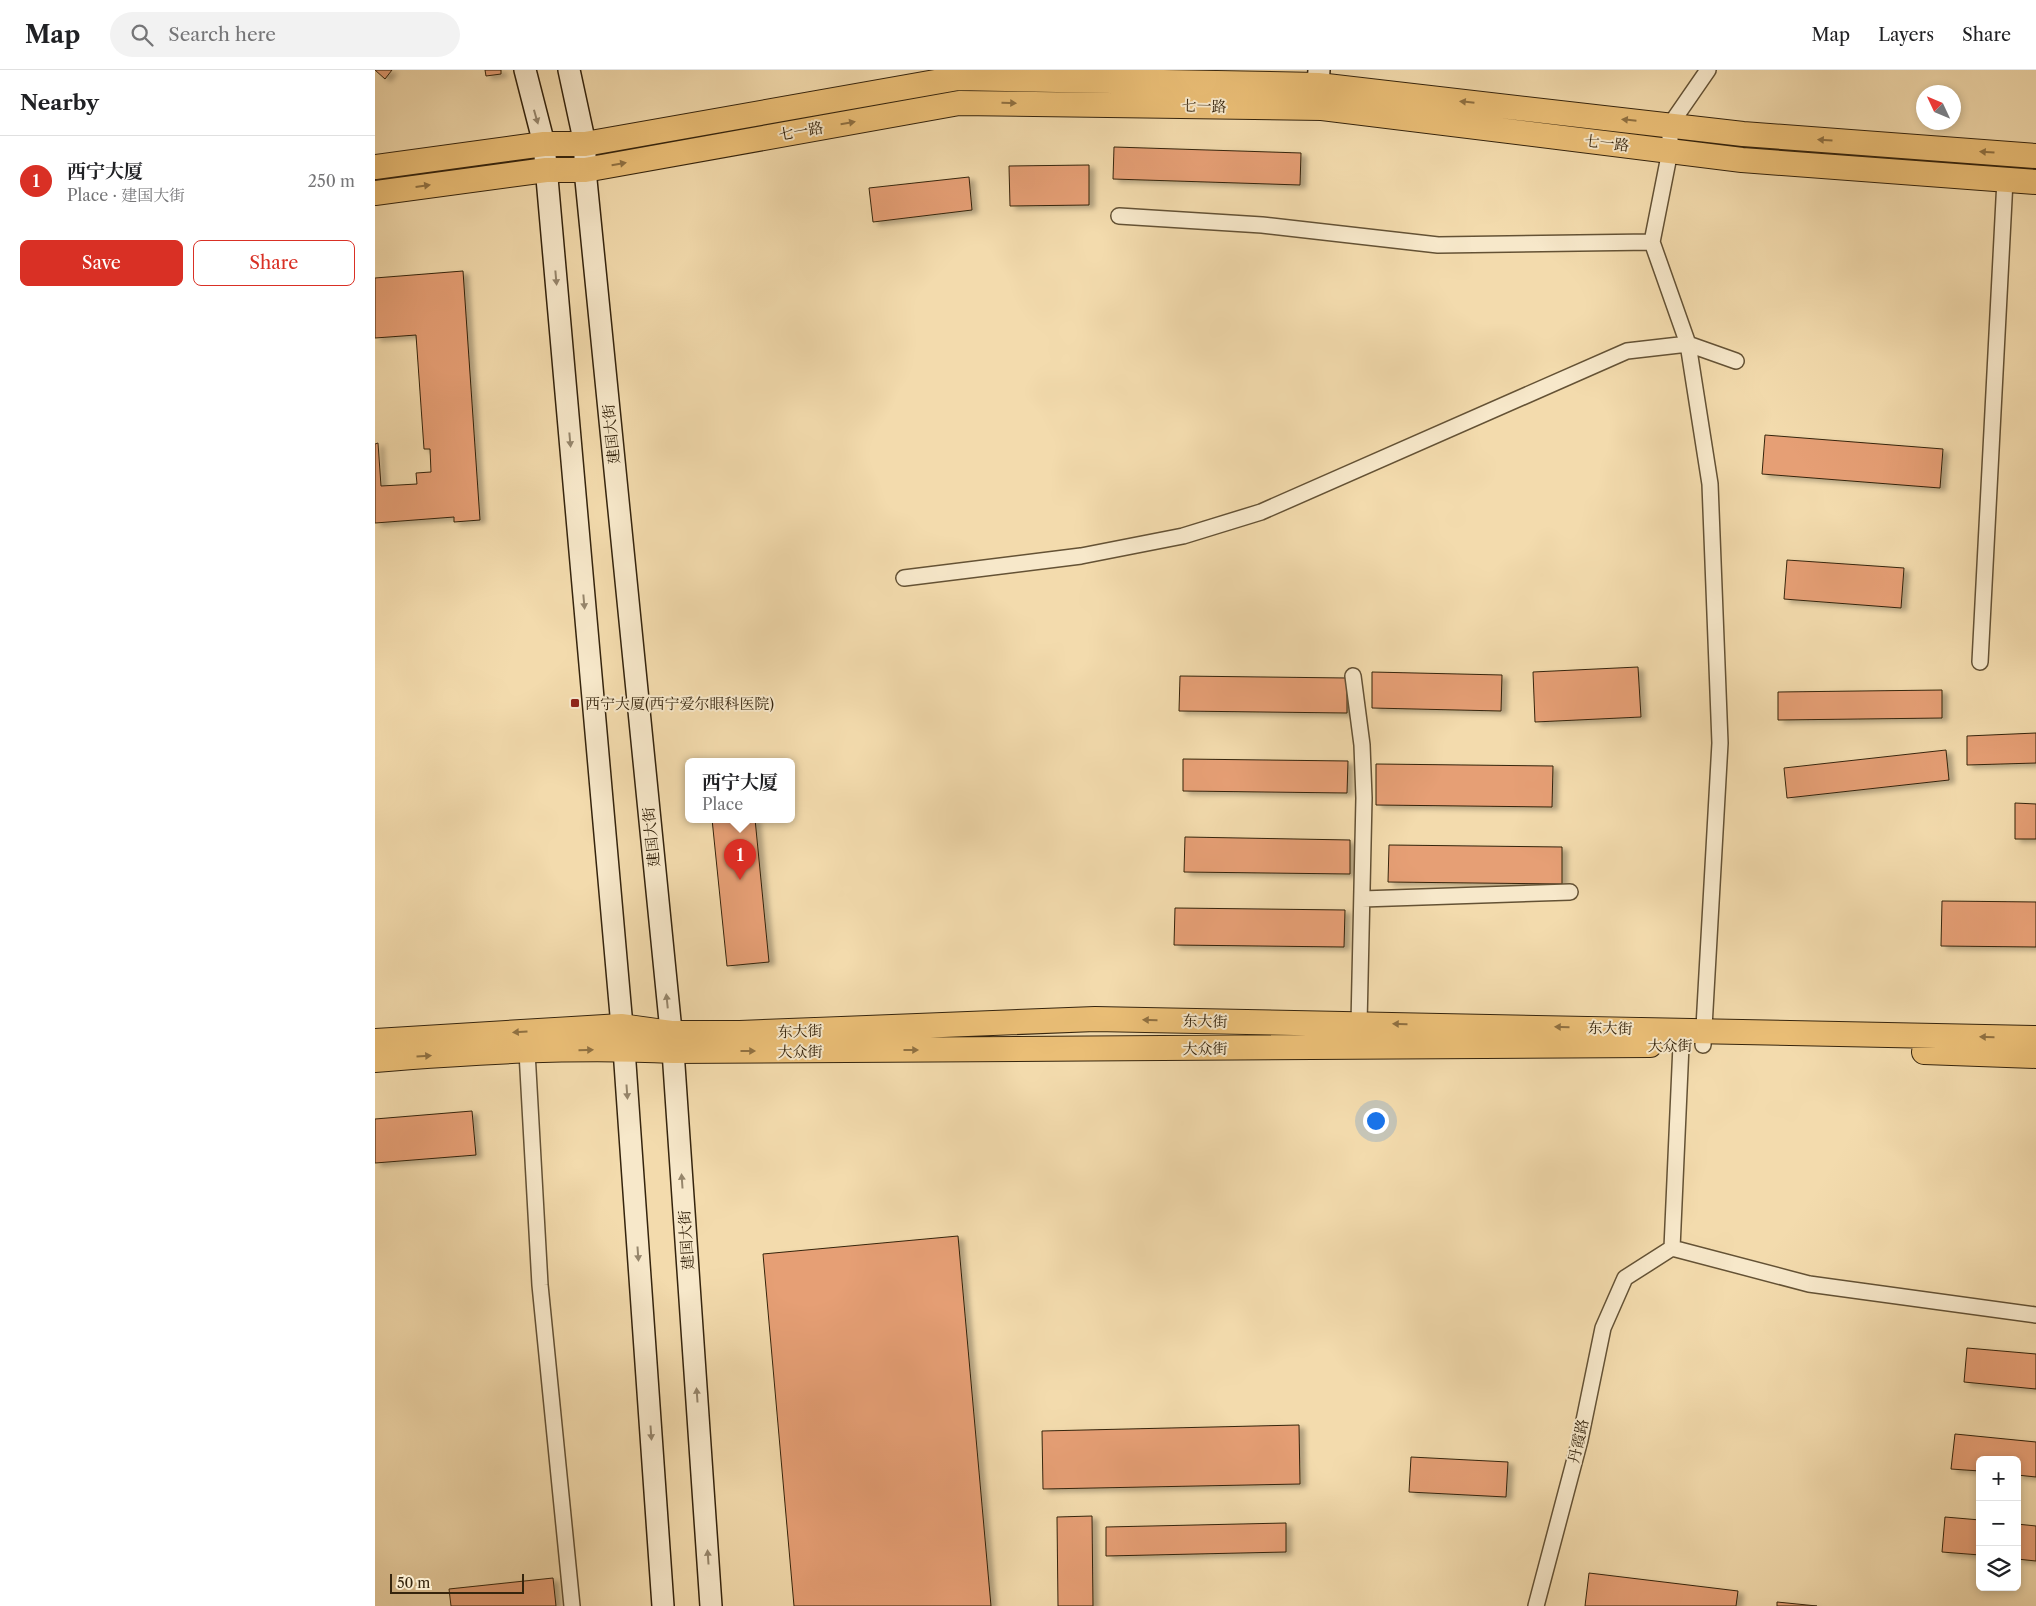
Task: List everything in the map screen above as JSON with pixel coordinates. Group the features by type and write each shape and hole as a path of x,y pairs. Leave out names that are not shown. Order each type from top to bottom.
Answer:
{"main road":[{"name":"七一路","path":"375,166 544,144 585,144 959,78 1318,78 1743,134 2036,156"},
{"name":"七一路","path":"375,193 546,170 585,170 959,103 1322,108 1742,160 2036,182"},
{"name":"东大街","path":"375,1041 622,1037 672,1042 740,1033 1095,1019 1359,1024 1696,1040 2036,1038"},
{"path":"375,1060 469,1052 527,1052 622,1037"},
{"name":"大众街","path":"672,1042 1696,1040 2036,1056"}],"street":[{"path":"525,70 544,144 622,1037 663,1606"},
{"name":"建国大街","path":"569,70 585,144 585,170 672,1042 711,1606"},
{"path":"1708,70 1670,125 1669,151 1652,242 1688,344 1710,484 1720,743 1696,1040 1673,1248 1809,1284 2036,1315"},
{"path":"1980,662 2005,180"},
{"path":"1119,216 1262,225 1438,245 1652,242"},
{"path":"904,578 1081,556 1183,536 1261,512 1627,351 1688,344 1736,361"},
{"path":"1353,676 1361,745 1364,798 1359,1024"},
{"path":"1362,899 1570,892"},
{"path":"527,1052 540,1285 573,1606"},
{"name":"丹霞路","path":"1536,1606 1579,1440 1603,1328 1625,1278 1673,1248"}],"building":[{"path":"375,70 392,70 385,79"},
{"path":"485,70 501,70 501,74 486,76"},
{"path":"1114,147 1301,153 1300,185 1113,179"},
{"path":"1089,165 1089,205 1010,206 1009,166"},
{"path":"969,177 972,210 873,222 869,188"},
{"path":"463,271 480,520 454,522 454,517 375,523 375,444 378,443 381,486 417,484 416,473 431,472 430,449 424,449 416,335 375,338 375,278"},
{"path":"1765,435 1943,449 1940,488 1762,474"},
{"path":"1787,560 1904,568 1901,608 1784,599"},
{"path":"1638,667 1641,717 1535,722 1533,672"},
{"path":"1372,672 1502,675 1501,711 1372,708"},
{"path":"1180,676 1347,678 1347,713 1179,711"},
{"path":"1942,690 1942,718 1778,720 1778,692"},
{"path":"2036,733 2036,763 1967,765 1967,736"},
{"path":"1946,750 1949,780 1787,798 1784,768"},
{"path":"1183,759 1348,761 1347,793 1183,791"},
{"path":"1376,764 1553,766 1552,807 1376,805"},
{"path":"2015,803 2036,804 2036,839 2015,839"},
{"path":"712,823 755,823 769,962 727,966"},
{"path":"1185,837 1350,840 1350,874 1184,872"},
{"path":"1389,845 1562,847 1562,884 1388,882"},
{"path":"1942,901 2036,902 2036,947 1941,946"},
{"path":"1175,908 1345,910 1344,947 1174,945"},
{"path":"472,1111 476,1155 375,1163 375,1119"},
{"path":"958,1236 991,1606 794,1606 763,1254"},
{"path":"1967,1348 2036,1354 2036,1389 1964,1382"},
{"path":"1299,1425 1300,1484 1043,1489 1042,1431"},
{"path":"1955,1434 2036,1442 2036,1477 2021,1475 2021,1456 1976,1456 1976,1471 1951,1469"},
{"path":"1411,1457 1508,1462 1506,1497 1409,1492"},
{"path":"1092,1516 1093,1606 1058,1606 1057,1517"},
{"path":"1945,1517 1976,1520 1976,1555 1942,1552"},
{"path":"1286,1523 1286,1552 1106,1556 1106,1527"},
{"path":"2021,1524 2036,1526 2036,1561 2021,1559"},
{"path":"1589,1573 1738,1591 1736,1606 1585,1606"},
{"path":"553,1578 556,1606 451,1606 449,1589"},
{"path":"1777,1602 1817,1606 1777,1606"}],"place":[{"name":"西宁大厦(西宁爱尔眼科医院)","path":"575,703"},
{"name":"西宁大厦","path":"740,880"}]}
